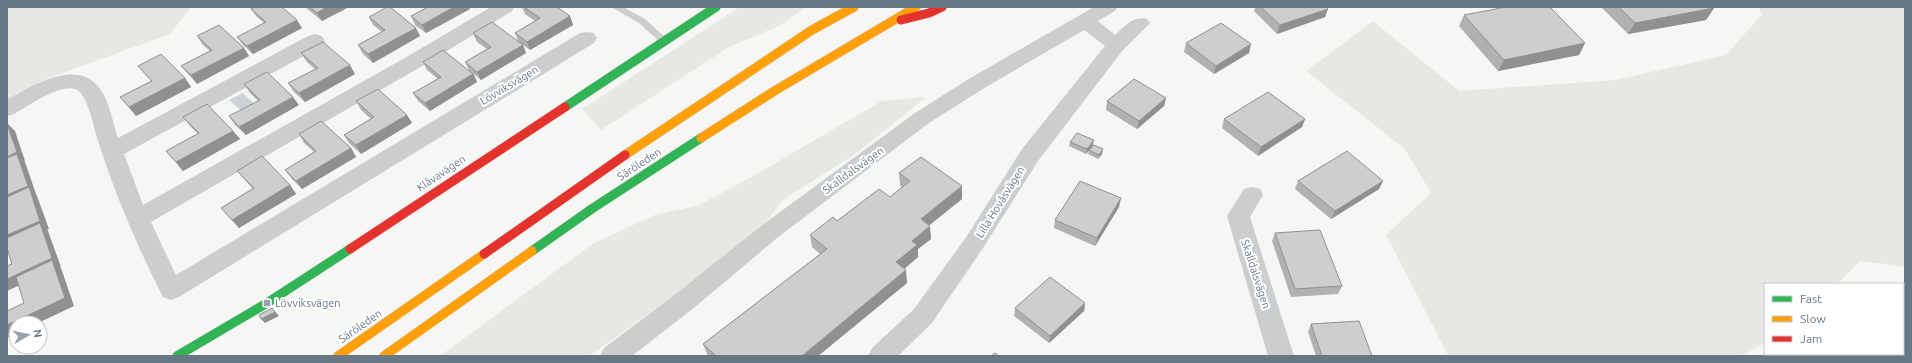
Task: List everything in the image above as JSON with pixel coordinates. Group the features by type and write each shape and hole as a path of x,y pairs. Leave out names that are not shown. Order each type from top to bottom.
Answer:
{"main road":[{"name":"Klåvavägen","path":"177,356 280,294 628,66 663,40 716,7"},
{"name":"Säröleden","path":"338,356 603,170 812,30 854,7"},
{"name":"Säröleden","path":"384,356 599,204 776,90 916,7"},
{"path":"888,23 929,13 942,7"}],"street":[{"path":"137,219 417,60 504,7"},
{"name":"Skalldalsvägen","path":"613,356 686,300 769,232 922,118 1108,7"},
{"path":"1084,20 1116,45"},
{"name":"Lilla Hovåsvägen","path":"881,356 923,316 976,242 1030,155 1116,45 1140,24"},
{"name":"Lövviksvägen","path":"7,109 50,86 65,82 78,82 87,86 94,97 111,152 137,219 170,290 587,38"},
{"path":"111,152 315,42"},
{"name":"Skalldalsvägen","path":"1252,195 1238,216 1281,356"}],"lane":[{"path":"616,7 642,21 663,40"}],"shaded area":[{"path":"7,7 191,7 170,34 43,80 7,101"},
{"path":"740,7 805,7 781,25 729,47 601,130 582,109"},
{"path":"1758,7 1905,7 1905,267 1860,261 1838,283 1764,283 1764,344 1741,356 1448,355 1386,235 1431,193 1405,149 1306,71 1373,21 1459,91 1615,80 1726,55 1762,14"},
{"path":"243,93 258,107 245,114 229,100"},
{"path":"926,97 858,152 783,200 765,223 694,281 589,356 440,356 594,243 657,214 697,206 748,179 882,101"}],"building":[{"path":"255,7 282,7 297,20 247,46 237,37 266,22 251,9"},
{"path":"310,7 327,7 317,13"},
{"path":"387,7 390,7 416,28 368,54 358,45 385,30 369,17"},
{"path":"428,7 454,7 422,25 411,16"},
{"path":"524,7 557,7 570,16 527,42 515,33 540,18"},
{"path":"1261,7 1326,7 1328,9 1280,25"},
{"path":"1506,7 1550,7 1585,43 1504,60 1464,15"},
{"path":"1619,7 1712,7 1714,8 1635,23"},
{"path":"492,22 523,45 477,72 465,62 491,47 473,33"},
{"path":"1221,23 1251,44 1216,66 1186,43"},
{"path":"219,25 244,48 191,75 181,66 212,50 197,36"},
{"path":"323,42 350,65 299,93 288,83 318,68 301,53"},
{"path":"443,50 473,74 425,103 413,93 441,77 423,62"},
{"path":"161,54 185,78 129,107 120,97 152,81 138,66"},
{"path":"267,72 293,97 239,127 229,116 260,100 244,84"},
{"path":"1134,79 1166,98 1139,121 1107,101"},
{"path":"378,89 407,115 356,145 344,135 374,117 356,101"},
{"path":"1268,92 1305,119 1261,147 1224,119"},
{"path":"207,104 233,131 176,162 166,151 199,133 183,117"},
{"path":"321,121 351,148 296,181 285,170 316,151 299,134"},
{"path":"7,124 17,152 7,157"},
{"path":"1077,133 1094,140 1087,149 1070,142"},
{"path":"1094,145 1103,149 1099,155 1089,150"},
{"path":"1347,151 1383,181 1335,211 1298,181"},
{"path":"17,154 28,186 7,195 7,158"},
{"path":"262,156 290,185 232,220 221,208 254,188 237,171"},
{"path":"921,157 962,186 921,219 930,226 912,241 917,245 896,262 906,270 802,356 716,356 703,344 827,249 810,235 833,217 837,221 879,189 890,197 910,181 899,173"},
{"path":"1080,181 1121,198 1097,238 1055,220"},
{"path":"29,187 40,221 7,235 7,197"},
{"path":"40,223 52,258 7,279 7,266 12,264 7,248 7,238"},
{"path":"1320,230 1342,286 1295,289 1275,233"},
{"path":"52,260 65,298 28,315 8,315 7,325 7,311 24,303 16,277"},
{"path":"1050,277 1085,303 1050,336 1015,308"},
{"path":"272,308 275,312 261,319 259,315"},
{"path":"1359,321 1372,356 1322,356 1311,324"},
{"path":"995,353 999,356 991,356"},
{"path":"1875,355 1876,356 1864,356"},
{"path":"1877,355 1892,356 1878,356"}],"traffic: fast":[{"path":"565,107 716,7"},
{"path":"532,251 593,208 701,138"},
{"path":"177,356 267,303 350,249"}],"traffic: slow":[{"path":"625,155 812,30 854,7"},
{"path":"701,138 776,90 916,7"},
{"path":"384,356 532,251"},
{"path":"338,356 484,254"}],"traffic: jam":[{"path":"901,20 929,13 942,7"},
{"path":"350,249 565,107"},
{"path":"484,254 625,155"}],"place":[{"name":"Lövviksvägen","path":"267,303"}]}
